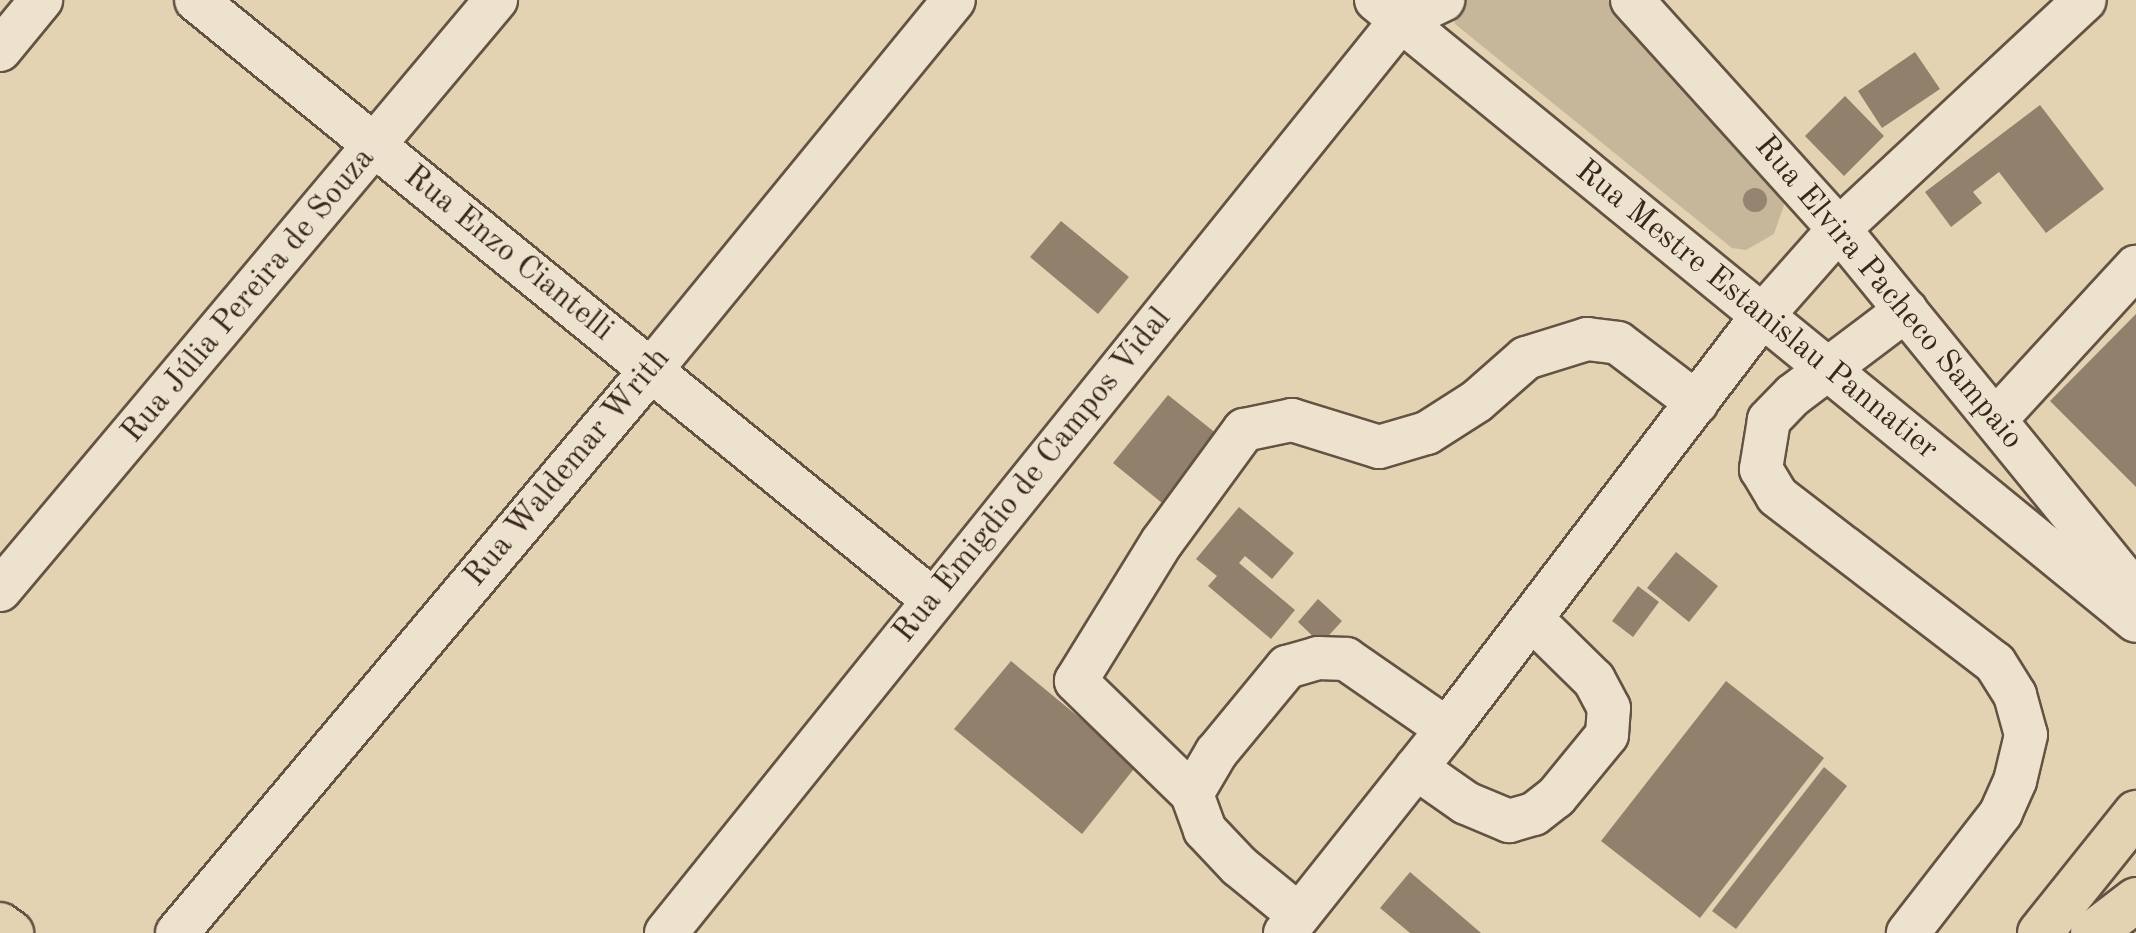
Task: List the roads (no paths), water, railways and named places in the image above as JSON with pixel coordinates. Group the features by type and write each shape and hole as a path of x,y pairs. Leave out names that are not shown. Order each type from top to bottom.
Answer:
{"main road":[{"path":"2040,933 2136,813"},
{"path":"0,925 11,933"}],"street":[{"path":"0,50 41,0"},
{"name":"Rua Enzo Ciantelli","path":"196,0 933,600"},
{"name":"Rua Júlia Pereira de Souza","path":"0,590 376,147 496,0"},
{"name":"Rua Waldemar Writh","path":"177,933 651,370 954,0"},
{"path":"1388,10 1443,0"},
{"name":"Rua Elvira Pacheco Sampaio","path":"1632,0 1839,229 2136,593"},
{"path":"1697,403 1618,343 1587,339 1526,358 1477,401 1427,433 1379,447 1292,420 1244,430 1162,542 1076,681 1192,794 1205,830 1292,924 1447,729 1697,403 1762,316 1839,229 2085,0"},
{"name":"Rua Mestre Estanislau Pannatier","path":"1388,10 2136,621"},
{"name":"Rua Emigdio de Campos Vidal","path":"666,933 933,600 1388,10"},
{"path":"1996,419 2136,267"},
{"path":"1906,310 1831,370 1793,395 1769,420 1761,469 1777,496 1995,663 2015,695 2026,735 2015,781 2001,813 1908,933"},
{"path":"1416,768 1466,803 1509,821 1534,814 1556,797 1607,735 1609,708 1594,680 1532,619"},
{"path":"1192,794 1216,753 1287,667 1318,658 1346,659 1447,729"}]}
